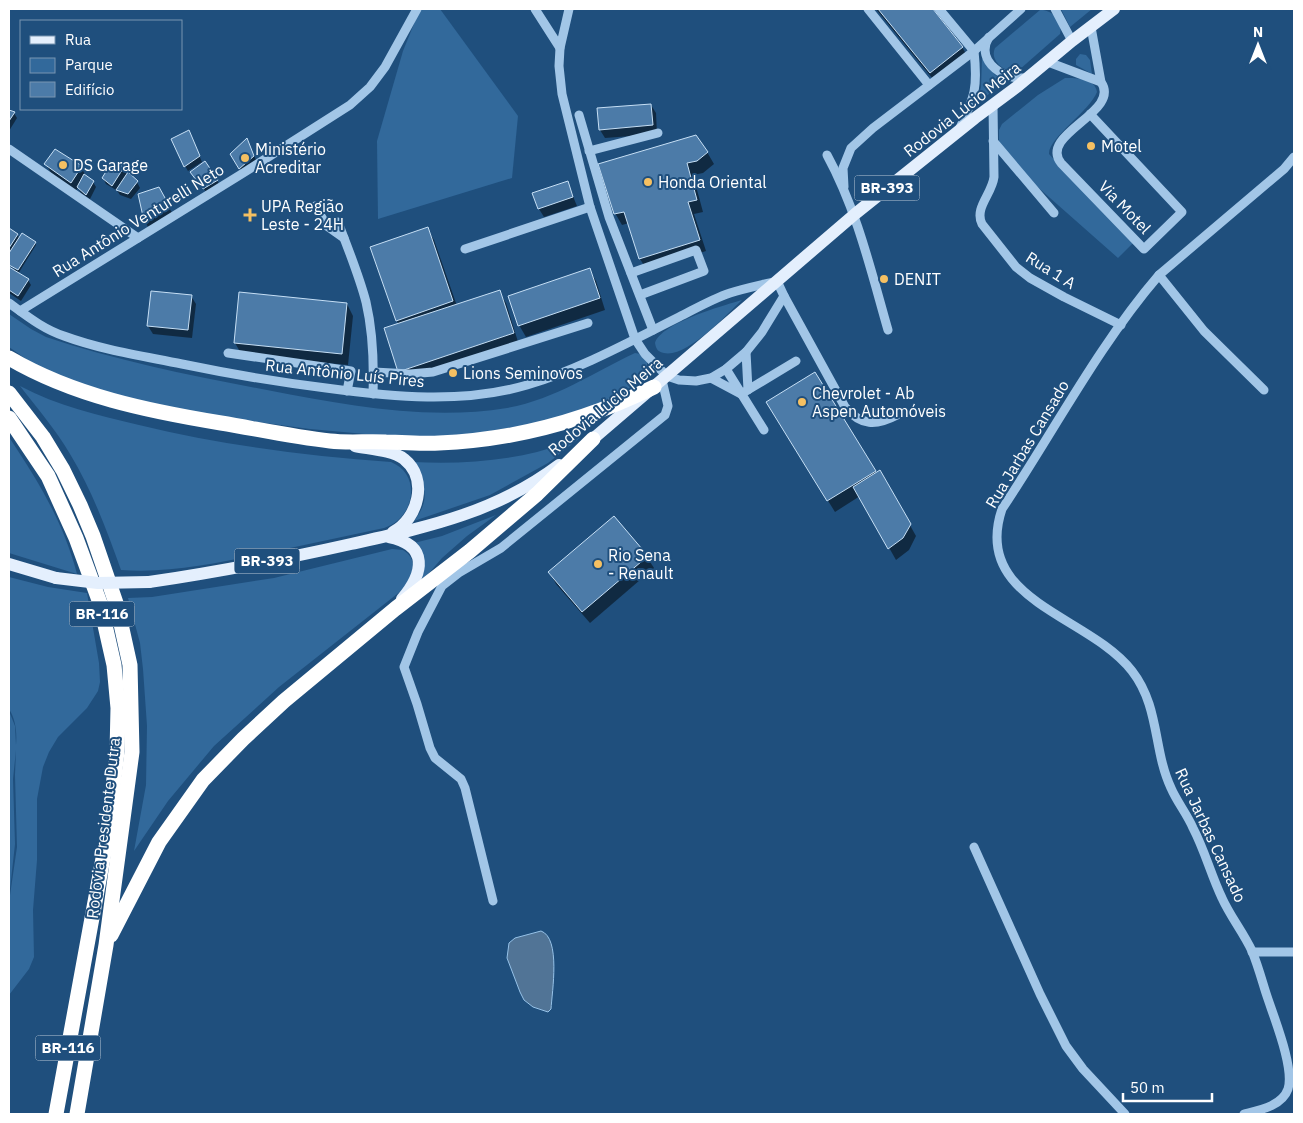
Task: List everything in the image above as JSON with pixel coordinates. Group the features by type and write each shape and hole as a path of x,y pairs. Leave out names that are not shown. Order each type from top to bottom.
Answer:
{"highway":[{"path":"9,358 47,379 77,391 110,400 196,419 331,441 439,443 502,437 553,426 589,415 661,381"},
{"name":"Rodovia Presidente Dutra","path":"9,393 42,437 63,470 80,505 93,536 117,606 130,664 132,752 106,945 77,1114"},
{"name":"Rodovia Presidente Dutra","path":"9,418 48,476 76,538 100,603 114,665 118,708 117,752 108,831 56,1114"},
{"path":"106,945 159,842 203,780 284,701 395,608 438,583 537,494 593,439"}],"main road":[{"name":"Rodovia Lúcio Meira","path":"9,564 56,578 98,583 149,582 218,571 384,536 454,518 492,504 531,484 593,439 855,214 1114,9"},
{"path":"331,441 398,456 412,468 418,485 414,509 404,524 384,536"},
{"path":"384,536 409,543 417,553 418,574 415,582 395,608"}],"street":[{"name":"Rua Antônio Venturelli Neto","path":"20,311 350,104 370,87 385,67 417,9"},
{"path":"535,9 560,48"},
{"path":"493,901 465,788 461,779 435,758 430,748 404,667 438,583 501,548 665,415 668,406 661,381 635,339 590,207 562,94 559,66 560,48 569,9"},
{"path":"868,9 930,85"},
{"path":"940,9 974,51 976,74 974,93 957,133"},
{"path":"844,187 843,168 851,148 974,51 1021,9"},
{"path":"1055,9 1072,41"},
{"path":"1090,114 1104,97 1104,88 1101,82 1091,26"},
{"path":"990,36 986,42 986,51 992,66 1006,76 1029,77"},
{"path":"1048,62 1101,82"},
{"name":"Rua 1 A","path":"993,105 993,183 979,214 979,219 1016,267 1030,278 1121,325"},
{"name":"Via Motel","path":"1090,114 1182,212 1144,249 1058,159 1056,152 1058,145 1090,114"},
{"path":"579,115 610,218 653,330"},
{"path":"589,151 658,133"},
{"path":"992,141 1054,213"},
{"path":"9,149 138,238"},
{"path":"827,155 844,187 855,214 888,330"},
{"name":"Rua Jarbas Cansado","path":"1244,1114 1270,1107 1284,1096 1290,1079 1286,1055 1252,952 1222,899 1193,826 1171,789 1161,759 1147,697 1131,670 1104,645 1040,605 1022,591 1012,580 998,557 996,535 1002,509 1085,377 1159,275 1284,169 1294,157"},
{"path":"315,206 326,226 344,238"},
{"path":"465,249 590,207"},
{"path":"338,222 366,303 372,342 373,394"},
{"path":"631,273 696,250 704,271 640,296"},
{"path":"1159,275 1204,330 1264,390"},
{"path":"777,281 849,412 863,420 874,423 884,422 897,415"},
{"name":"Rua Antônio Luís Pires","path":"9,303 48,329 64,336 112,349 230,374 348,391 406,397 447,397 502,391 546,379 573,369 729,293 777,281"},
{"path":"661,381 688,381 711,378 726,369 746,352 762,332 784,296"},
{"path":"374,372 410,374 433,372 588,324"},
{"path":"228,352 351,370 348,391"},
{"path":"744,392 746,352"},
{"path":"744,392 796,361"},
{"path":"726,369 744,392 764,430"},
{"path":"711,378 744,392"},
{"path":"974,847 1040,994 1066,1046 1083,1069 1126,1114"},
{"path":"1252,952 1294,952"}],"green space":[{"path":"420,9 440,9 518,116 512,178 378,219 377,141 403,51"},
{"path":"1061,9 1092,9 1070,27"},
{"path":"1040,10 1049,12 1056,17 1060,25 1060,34 1019,70 1004,69 994,58 995,48"},
{"path":"1080,54 1086,55 1090,60 1092,74 1076,65 1076,59"},
{"path":"982,58 995,75 1006,81 977,103 981,87"},
{"path":"1065,78 1089,81 1096,87 1097,92 1086,107 1055,140 1049,154 1133,243 1118,258 1024,175 999,142 999,130 1002,124 1038,95"},
{"path":"742,300 706,334 684,349 673,353 664,353 657,349 655,343 660,336 680,322"},
{"path":"9,314 46,337 128,361 296,396 386,410 447,413 477,412 525,404 558,392 635,353 641,354 647,361 647,373 645,378 621,393 559,419 462,436 387,436 310,429 214,416 99,392 33,364 9,347"},
{"path":"20,386 78,409 170,432 264,449 327,457 391,462 401,468 408,477 411,486 411,496 408,507 394,523 384,528 199,566 160,570 121,570 98,511 78,468 59,436"},
{"path":"9,437 57,519 77,574 9,553"},
{"path":"581,437 548,463 490,495 414,521 423,505 424,492 413,462 444,463 507,458 537,452"},
{"path":"496,515 467,536 442,558 417,587 423,576 423,565 414,543 442,536"},
{"path":"392,549 403,550 413,562 406,587 279,687 214,746 168,801 134,851 146,785 147,726 140,643 128,598 152,597 274,578"},
{"path":"9,577 48,587 87,593 99,663 100,682 98,691 87,708 58,737 43,767 37,799 37,860 33,910 34,957 29,969 9,995 9,902 17,847 16,750 13,779 15,844 9,898 9,711 15,726 16,745 16,736 15,722 9,709"}],"shaded area":[{"path":"541,931 547,936 553,954 553,991 551,1009 548,1012 533,1007 524,1000 507,958 509,943 515,938"}],"building":[{"path":"878,9 933,9 963,47 930,73"},
{"path":"651,104 653,125 599,130 597,108"},
{"path":"9,110 15,112 9,121"},
{"path":"189,130 200,156 184,167 171,139"},
{"name":"Honda Oriental","path":"696,135 708,152 697,161 687,163 697,200 688,202 700,240 639,259 624,212 614,214 598,164"},
{"path":"247,138 254,156 239,169 230,154"},
{"name":"DS Garage","path":"55,149 82,166 71,183 44,164"},
{"path":"205,161 218,180 203,189 190,172"},
{"path":"112,162 124,167 112,186 102,178"},
{"path":"128,172 138,181 128,194 116,190"},
{"path":"84,174 94,181 86,195 77,187"},
{"path":"568,181 573,197 538,209 532,193"},
{"path":"159,187 170,207 144,221 138,194"},
{"path":"428,227 453,301 396,321 370,247"},
{"path":"9,228 18,234 9,248"},
{"path":"22,233 36,242 18,270 9,265 9,253"},
{"path":"9,267 29,279 18,296 9,290"},
{"path":"590,268 600,298 518,326 508,296"},
{"path":"500,290 514,333 398,372 384,328"},
{"path":"151,291 192,295 188,330 147,326"},
{"path":"239,292 347,303 342,354 234,343"},
{"path":"815,372 876,471 827,501 766,402"},
{"path":"880,470 911,524 903,538 888,549 853,487"},
{"name":"Rio Sena - Renault","path":"614,516 648,556 582,612 548,572"}],"place":[{"name":"Motel","path":"1091,146"},
{"name":"Ministério Acreditar","path":"245,158"},
{"name":"DS Garage","path":"63,165"},
{"name":"Honda Oriental","path":"648,182"},
{"name":"UPA Região Leste - 24H","path":"250,215"},
{"name":"DENIT","path":"884,279"},
{"name":"Lions Seminovos","path":"453,373"},
{"name":"Chevrolet - Ab Aspen Automóveis","path":"802,402"},
{"name":"Rio Sena - Renault","path":"598,564"}]}
